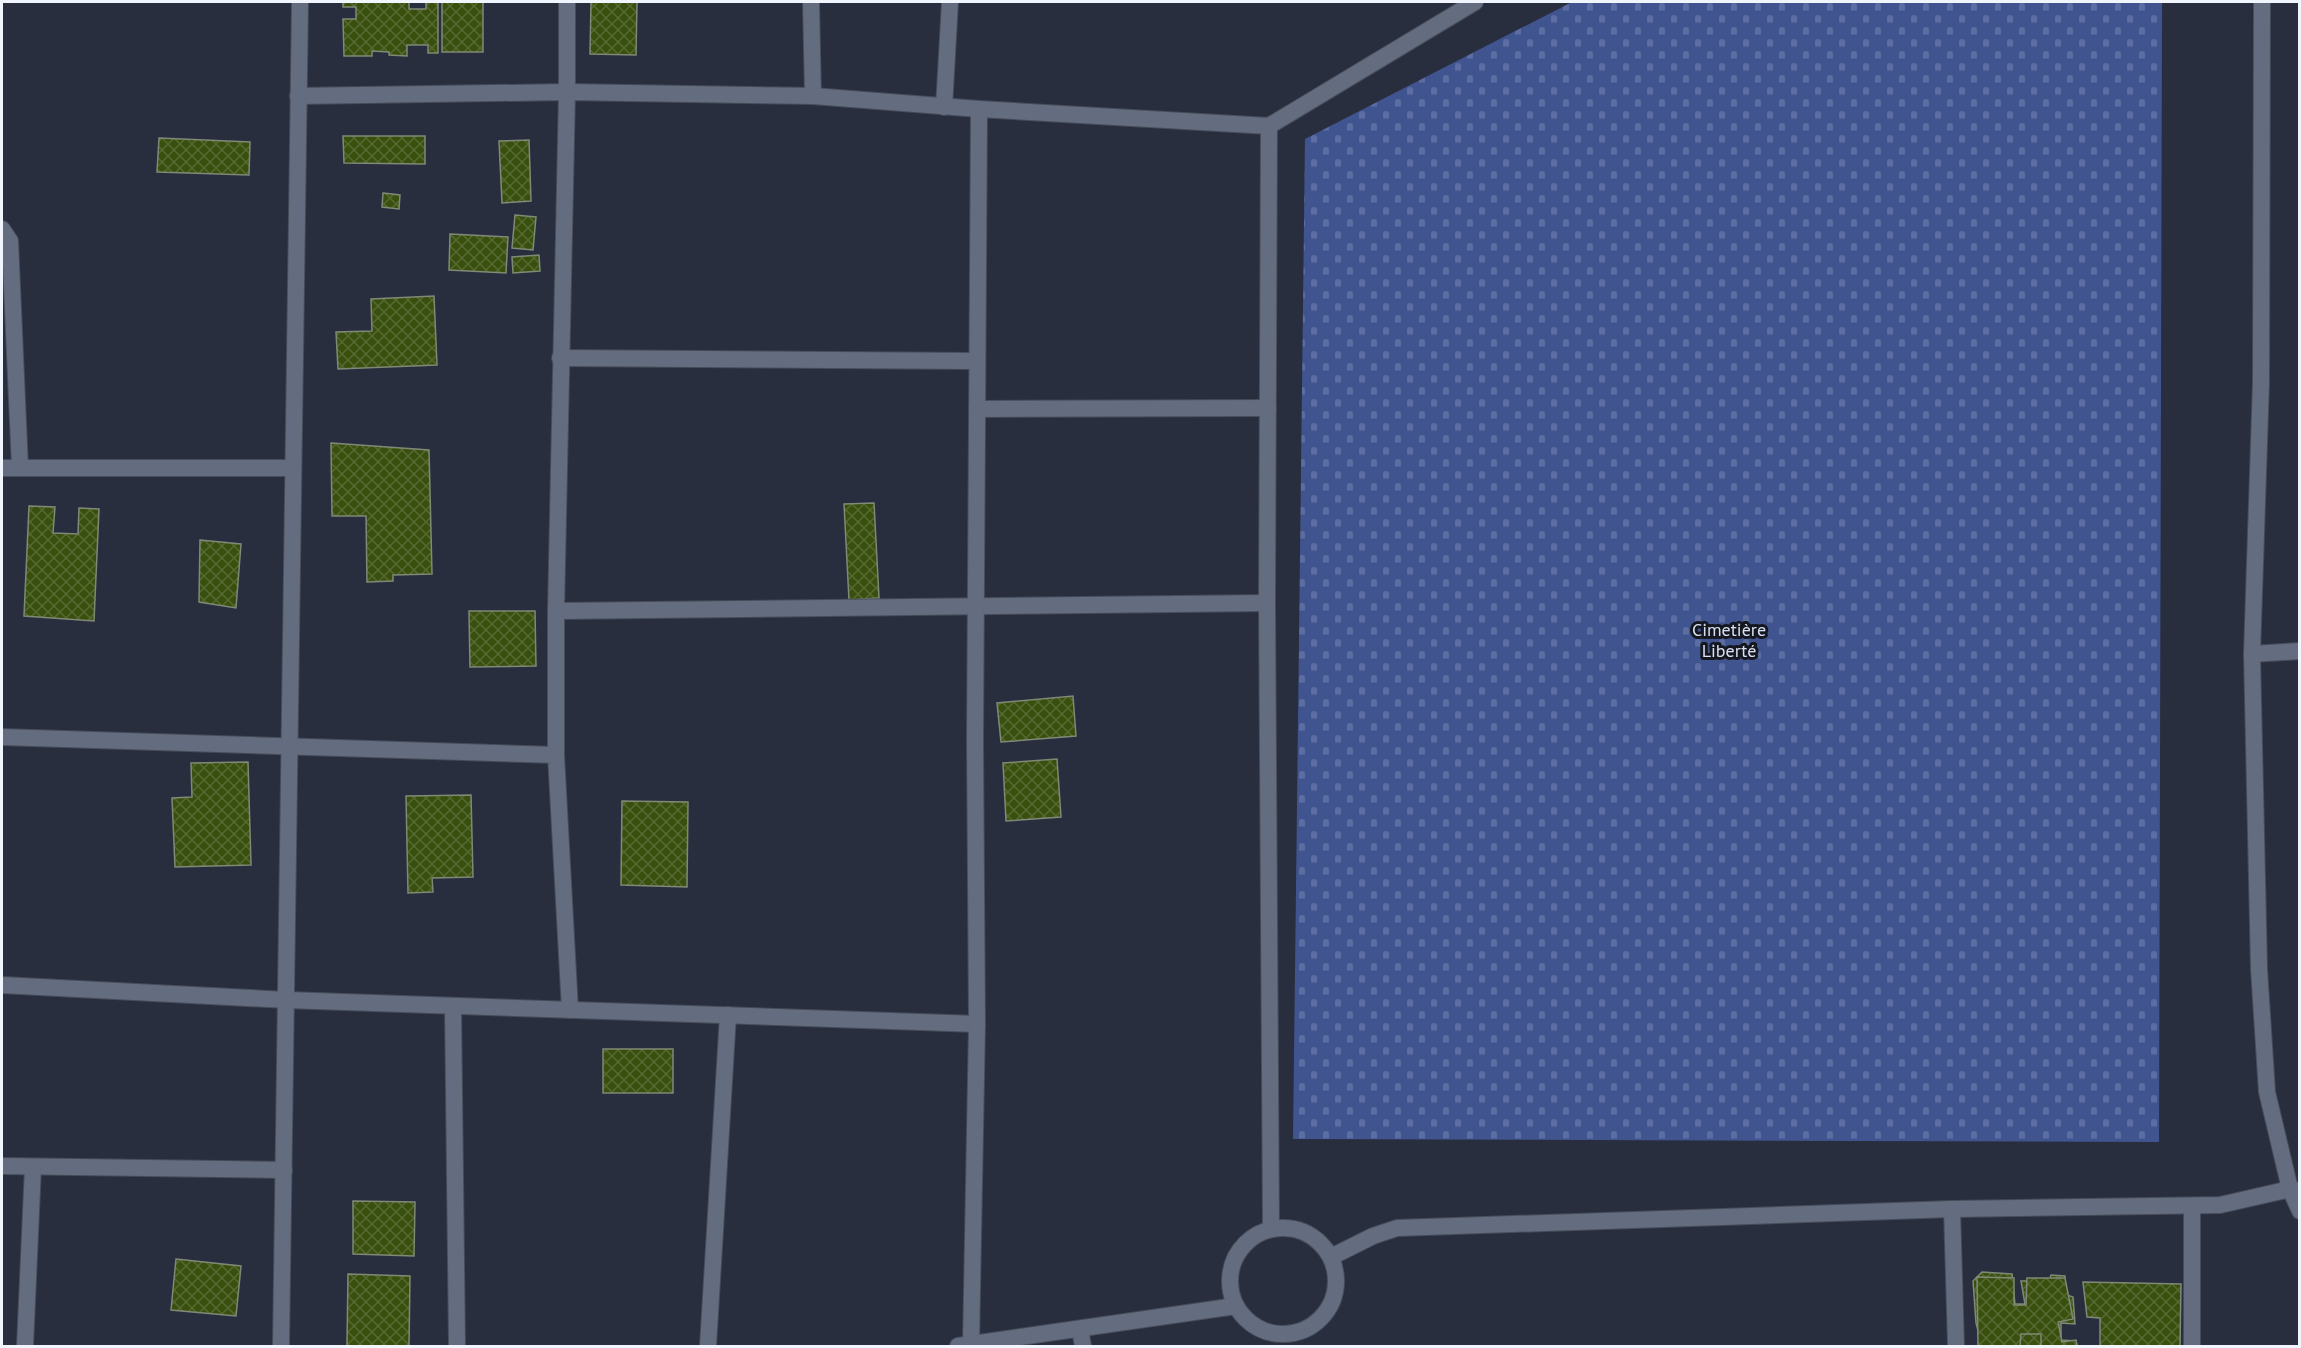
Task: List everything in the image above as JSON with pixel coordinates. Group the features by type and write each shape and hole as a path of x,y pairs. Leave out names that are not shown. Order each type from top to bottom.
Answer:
{"street":[{"path":"282,1347 288,747 300,2"},
{"path":"567,2 556,611 556,755 570,1010"},
{"path":"812,2 813,96"},
{"path":"944,107 950,2"},
{"path":"298,96 567,92 813,96 944,107 1269,126 1475,2"},
{"path":"2262,2 2260,382 2252,654 2259,969 2267,1092 2300,1210"},
{"path":"979,109 976,607 977,1024 965,1346 1082,1339 1236,1306"},
{"path":"1269,126 1267,603 1271,1229"},
{"path":"2,229 10,241 20,468"},
{"path":"560,358 978,361"},
{"path":"977,409 1268,408"},
{"path":"2,468 294,468"},
{"path":"556,611 1267,603"},
{"path":"2252,654 2300,651"},
{"path":"2,737 556,755"},
{"path":"2,985 286,1000 977,1024"},
{"path":"453,1006 457,1347"},
{"path":"708,1347 728,1015"},
{"path":"2,1166 284,1170"},
{"path":"25,1347 33,1167"},
{"path":"1331,1257 1373,1236 1397,1228 1952,1209 2220,1205 2295,1190"},
{"path":"2192,1206 2192,1347"},
{"path":"1952,1209 1956,1347"},
{"path":"1286,1228 1312,1236 1323,1245 1331,1257 1337,1284 1335,1298 1329,1310 1298,1340 1254,1327 1236,1306 1231,1293 1230,1279 1235,1259 1247,1242 1258,1234 1271,1229 1286,1228"}],"green space":[{"name":"Cimetière Liberté","path":"1572,2 2162,2 2159,1142 1293,1139 1305,139"}],"building":[{"path":"343,2 409,2 409,9 426,9 426,2 438,2 438,53 428,53 428,45 407,45 407,56 372,51 372,56 344,56 343,19 356,19 356,7 343,7"},
{"path":"442,2 483,2 483,52 442,52"},
{"path":"591,2 637,2 636,55 590,54"},
{"path":"343,136 425,136 425,164 344,163"},
{"path":"159,138 250,142 249,175 157,172"},
{"path":"529,140 531,201 502,203 499,141"},
{"path":"383,193 400,195 399,209 382,207"},
{"path":"515,215 536,217 533,250 512,248"},
{"path":"450,234 508,237 506,273 449,270"},
{"path":"539,255 540,271 513,273 512,257"},
{"path":"434,296 437,365 338,369 336,332 372,331 371,299"},
{"path":"331,443 429,450 432,574 393,575 393,581 367,582 366,516 332,516"},
{"path":"874,503 879,598 849,600 844,504"},
{"path":"29,506 55,507 53,533 78,534 79,508 99,509 94,621 24,616"},
{"path":"200,540 241,544 236,608 199,602"},
{"path":"469,611 535,611 536,666 470,667"},
{"path":"1073,696 1076,736 1001,742 997,703"},
{"path":"1057,759 1061,817 1006,821 1003,763"},
{"path":"248,762 251,865 175,867 172,798 192,797 191,763"},
{"path":"471,795 473,877 432,878 433,892 408,893 406,796"},
{"path":"622,801 688,802 687,887 621,885"},
{"path":"603,1049 673,1049 673,1093 603,1093"},
{"path":"353,1201 415,1202 414,1256 353,1254"},
{"path":"176,1259 241,1266 236,1316 171,1310"},
{"path":"1982,1272 2012,1274 2015,1304 2025,1304 2021,1281 2049,1281 2051,1275 2065,1276 2064,1294 2073,1297 2075,1324 2061,1323 2061,1340 2076,1341 2077,1346 1982,1346 1976,1323 1973,1281"},
{"path":"348,1274 410,1276 409,1346 347,1346"},
{"path":"1977,1277 2014,1278 2014,1305 2026,1305 2027,1278 2065,1278 2073,1319 2058,1322 2062,1342 2076,1340 2077,1346 2041,1346 2041,1334 2021,1334 2020,1346 1978,1346"},
{"path":"2083,1282 2181,1284 2180,1346 2100,1346 2100,1318 2087,1317"}]}
